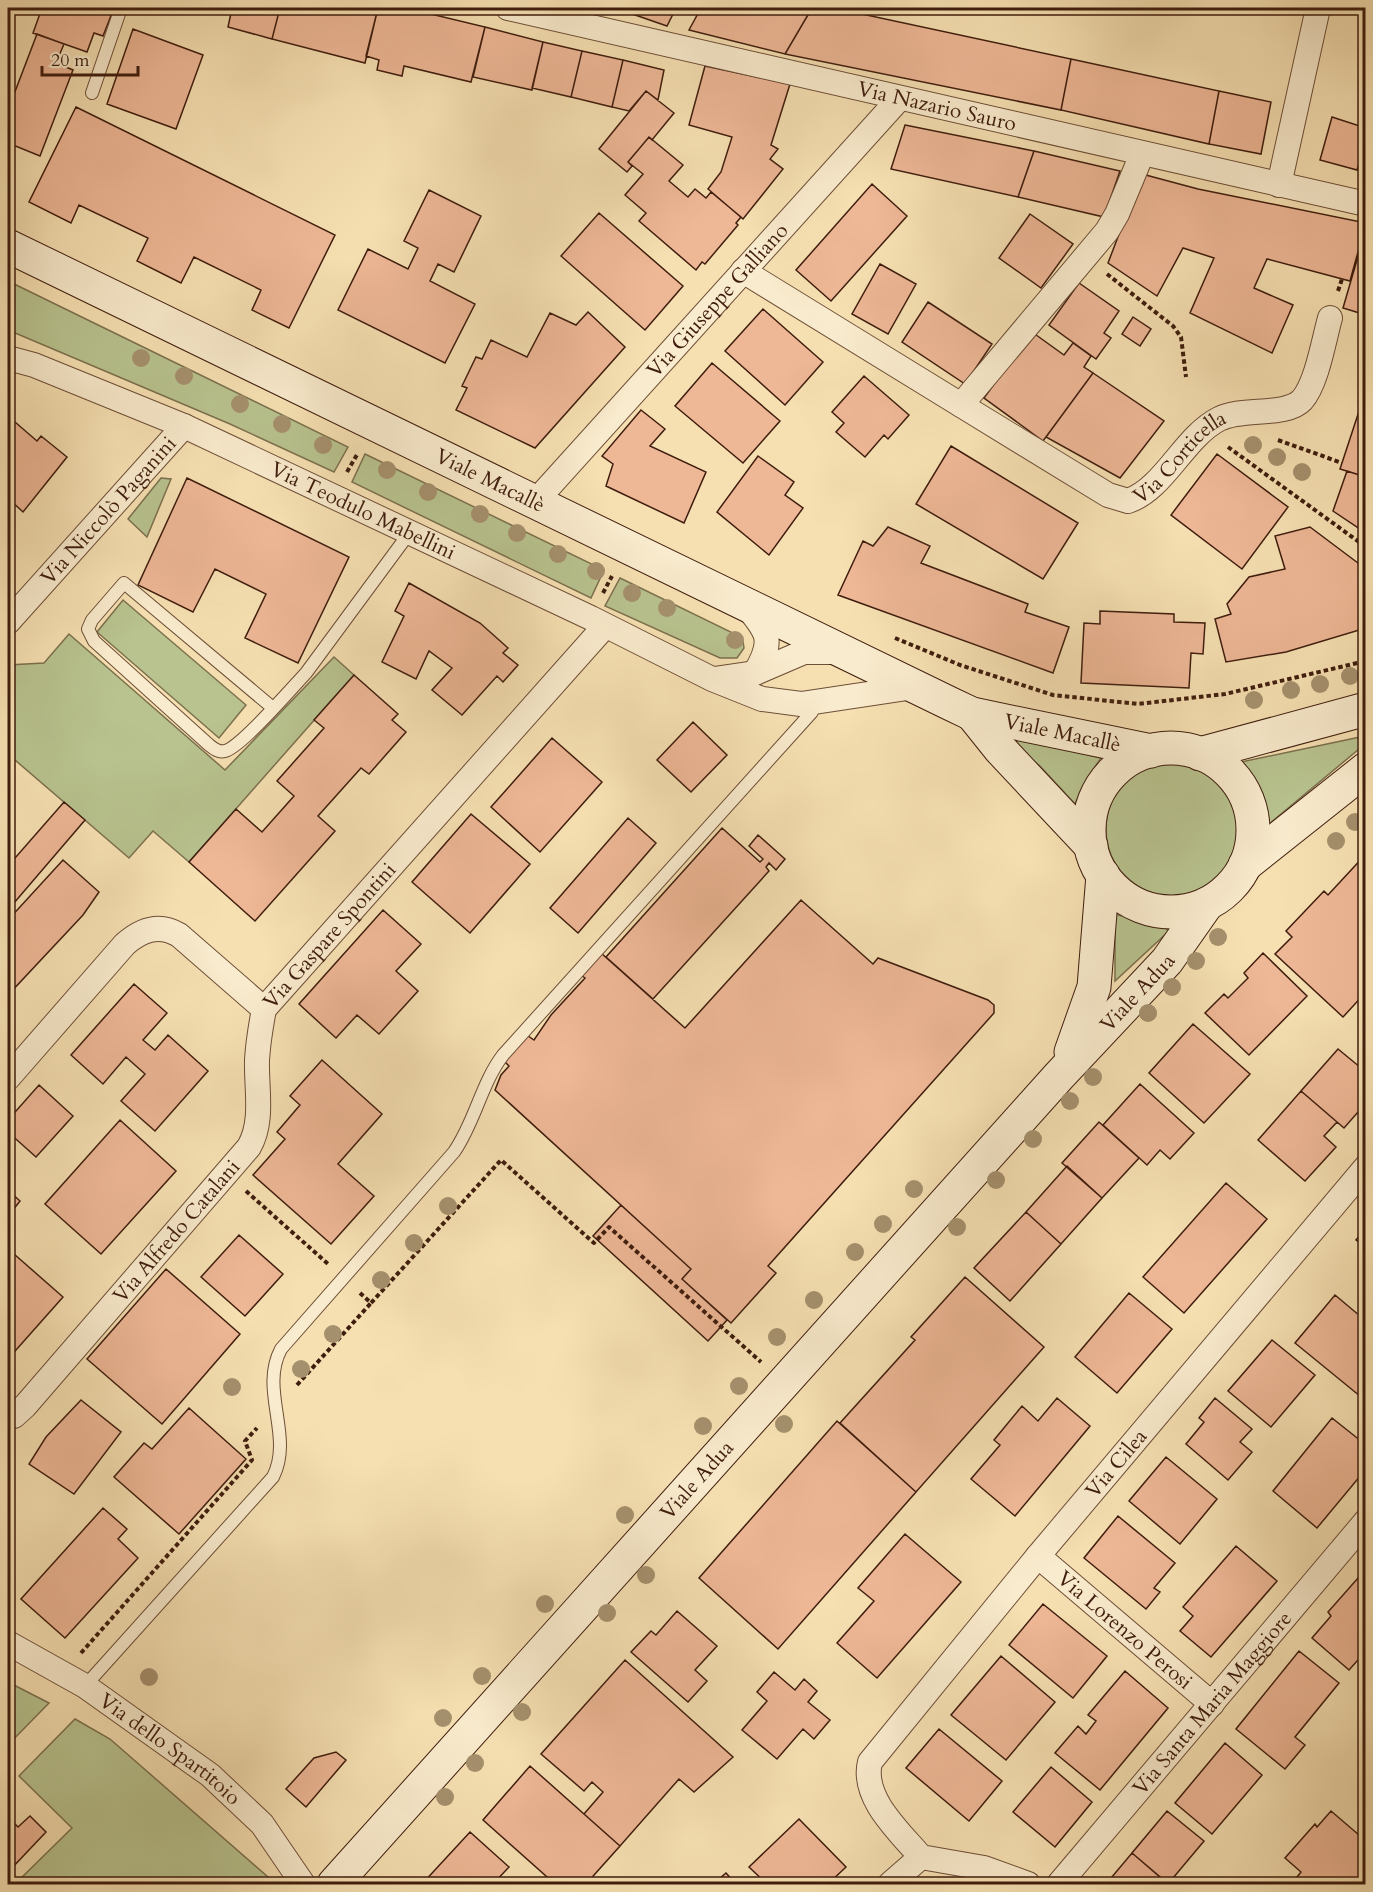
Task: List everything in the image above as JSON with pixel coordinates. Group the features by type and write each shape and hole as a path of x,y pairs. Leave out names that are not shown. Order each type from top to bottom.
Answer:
{"main road":[{"name":"Viale Macallè","path":"8,246 840,652 972,714 1151,751"},
{"path":"1200,754 1365,709"},
{"name":"Viale Macallè","path":"972,714 1097,861"},
{"path":"1245,865 1252,831 1245,797 1224,769 1200,754 1176,749 1151,751 1123,764 1102,786 1090,815 1097,861 1120,895 1150,909 1182,911 1207,904 1229,888 1245,865 1365,769"},
{"name":"Viale Adua","path":"1059,1076 1081,1029 1094,987 1097,861"},
{"name":"Viale Adua","path":"334,1884 1059,1076 1167,961 1207,904"}],"street":[{"name":"Via Nazario Sauro","path":"508,8 1365,204"},
{"path":"1279,184 1318,8"},
{"name":"Via Giuseppe Galliano","path":"535,502 899,99"},
{"path":"961,405 1113,222 1142,154"},
{"name":"Via Corticella","path":"743,272 1122,501 1137,499 1143,494 1202,430 1221,417 1234,413 1287,408 1303,399 1312,382 1330,318"},
{"name":"Via Teodulo Mabellini","path":"8,358 34,365 184,426 598,622 712,679 762,699 786,704 914,687"},
{"name":"Via Niccolò Paganini","path":"8,622 184,426"},
{"path":"746,606 769,642 765,656 755,673"},
{"name":"Via Gaspare Spontini","path":"8,1078 125,944 135,936 153,929 163,928 179,935 264,1009 598,622"},
{"path":"712,679 755,673 804,652 840,652"},
{"name":"Via Alfredo Catalani","path":"8,1416 14,1416 25,1406 227,1173 255,1136 258,1120 257,1056 264,1009"},
{"name":"Via Cilea","path":"921,1857 887,1816 872,1792 868,1773 870,1762 1038,1556 1365,1167"},
{"name":"Via Santa Maria Maggiore","path":"1059,1884 1365,1521"},
{"name":"Via Lorenzo Perosi","path":"1038,1556 1212,1704"},
{"name":"Via dello Spartitoio","path":"8,1644 85,1686 225,1788 262,1824 303,1884"},
{"path":"890,1884 921,1857 984,1868 1028,1884"}],"lane":[{"path":"92,93 120,8"},
{"path":"273,708 123,583 88,628 94,641 218,751 232,748 273,708 306,673 410,532"},
{"path":"85,1686 273,1477 280,1454 272,1380 276,1358 290,1338 454,1152 470,1126 492,1072 503,1055 812,712"}],"path":[{"path":"1085,257 1173,326 1181,337 1186,377"},
{"path":"1234,413 1270,437 1342,463"},
{"path":"334,496 374,423"},
{"path":"1202,430 1252,463 1365,547"},
{"path":"598,622 625,547"},
{"path":"885,633 960,665 1053,695 1138,704 1225,694 1365,661"},
{"path":"63,1673 252,1460 245,1441 501,1160 594,1243 609,1227 784,1383"},
{"path":"227,1173 371,1304"}],"green space":[{"path":"8,281 348,447 334,472 230,424 8,330"},
{"path":"365,454 604,570 591,598 352,482"},
{"path":"161,478 171,479 147,537 128,519"},
{"path":"620,578 739,636 744,648 737,658 720,658 605,606"},
{"path":"123,600 246,705 219,738 97,632"},
{"path":"69,634 225,770 334,657 354,675 189,862 153,831 129,858 8,754 8,665 44,663"},
{"path":"1365,736 1365,744 1268,825 1255,784 1241,762"},
{"path":"1018,738 1101,758 1086,780 1075,804 1040,766 1015,747"},
{"path":"1173,762 1199,767 1220,782 1235,803 1240,829 1235,855 1220,876 1199,891 1173,896 1147,891 1126,876 1111,855 1106,829 1111,803 1126,782 1147,767"},
{"path":"1115,914 1170,930 1115,981"},
{"path":"8,1682 49,1703 8,1745"},
{"path":"75,1719 110,1739 276,1884 15,1884 72,1828 19,1776"}],"building":[{"path":"42,8 114,8 103,36 94,33 87,52 33,33"},
{"path":"210,8 280,8 272,39 228,27 231,13"},
{"path":"280,8 378,8 365,63 272,39"},
{"path":"378,8 406,8 485,27 471,82 404,66 402,76 377,70 379,60 366,56"},
{"path":"615,8 676,8 667,26"},
{"path":"701,8 812,8 785,54 689,30"},
{"path":"812,8 834,8 1071,59 1061,110 785,54"},
{"path":"485,27 543,42 532,90 473,77"},
{"path":"133,29 203,55 176,129 107,104"},
{"path":"37,34 64,44 56,63 73,70 40,156 8,143 8,110"},
{"path":"543,42 582,51 571,97 532,88"},
{"path":"582,51 623,60 612,107 571,97"},
{"path":"1071,59 1219,91 1209,144 1061,110"},
{"path":"623,60 664,70 658,100 646,91 629,111 612,107"},
{"path":"705,66 790,84 771,145 778,149 770,159 783,169 743,219 708,189 721,172 732,137 689,125"},
{"path":"646,91 674,113 652,140 649,137 628,162 632,166 627,172 599,149"},
{"path":"1219,91 1271,102 1261,154 1209,144"},
{"path":"76,107 335,235 289,328 252,310 261,290 194,257 181,283 137,261 148,238 79,205 71,223 29,202"},
{"path":"1332,117 1366,128 1366,141 1357,170 1320,160"},
{"path":"905,125 1034,151 1018,197 891,169"},
{"path":"649,137 683,165 669,181 688,197 695,189 706,198 711,192 741,217 736,223 738,225 705,264 702,262 696,270 639,221 646,213 625,195 643,174 628,162"},
{"path":"1366,141 1366,173 1357,170"},
{"path":"1034,151 1120,171 1104,217 1018,197"},
{"path":"1142,174 1198,189 1366,223 1350,281 1267,259 1254,288 1293,305 1272,353 1190,313 1214,258 1183,248 1157,296 1108,263"},
{"path":"872,184 907,216 831,301 796,270"},
{"path":"429,190 481,216 454,272 438,264 430,281 475,304 445,363 338,310 368,249 408,269 418,248 404,241"},
{"path":"599,213 683,286 645,330 561,256"},
{"path":"1030,214 1073,244 1041,288 999,258"},
{"path":"1366,229 1366,315 1343,308"},
{"path":"880,264 916,284 888,334 852,314"},
{"path":"1079,283 1119,311 1104,333 1111,338 1096,359 1049,325"},
{"path":"928,302 992,344 965,384 902,342"},
{"path":"763,309 823,362 785,405 725,351"},
{"path":"588,312 625,347 535,448 456,410 467,388 462,386 476,357 482,359 491,340 527,357 550,313 576,325"},
{"path":"1133,317 1151,329 1140,346 1122,334"},
{"path":"1032,332 1064,355 1073,343 1091,356 1084,367 1093,373 1043,441 984,398"},
{"path":"712,363 780,421 743,463 675,406"},
{"path":"1093,373 1164,421 1120,478 1046,437"},
{"path":"864,376 909,415 888,439 884,435 865,457 836,432 844,423 832,412"},
{"path":"1366,390 1366,477 1340,469"},
{"path":"641,410 665,429 650,446 706,472 684,523 606,486 613,464 602,456"},
{"path":"8,416 37,441 41,436 67,457 23,512 8,498"},
{"path":"951,446 1078,523 1043,579 916,504"},
{"path":"1217,454 1288,507 1242,569 1171,515"},
{"path":"758,456 794,482 785,495 803,508 769,555 717,512"},
{"path":"1347,471 1366,477 1366,533 1333,511"},
{"path":"187,478 349,557 298,663 245,638 266,594 215,569 193,612 138,585"},
{"path":"888,527 930,546 921,563 1028,604 1025,612 1069,627 1053,673 838,595 863,541 873,546"},
{"path":"1310,527 1366,569 1366,628 1286,652 1226,662 1215,619 1231,614 1227,604 1249,577 1285,569 1275,536"},
{"path":"409,583 480,623 508,648 503,653 518,665 503,682 497,676 462,715 432,690 452,668 429,651 416,679 382,662 404,616 395,611"},
{"path":"1100,611 1174,614 1174,622 1205,623 1203,654 1191,653 1189,688 1081,683 1084,623 1100,624"},
{"path":"354,675 398,714 392,720 406,732 369,774 361,768 318,816 335,831 255,921 189,862 236,809 262,832 294,796 277,781 324,728 314,720"},
{"path":"693,722 727,755 691,792 657,760"},
{"path":"552,738 602,782 540,852 491,807"},
{"path":"64,802 85,820 8,910 8,866"},
{"path":"471,814 530,864 470,933 412,882"},
{"path":"628,818 656,843 578,933 550,908"},
{"path":"722,828 760,862 763,859 749,846 758,835 785,859 776,870 769,863 766,867 769,871 653,999 606,957"},
{"path":"1366,854 1366,992 1343,1017 1275,954 1292,937 1286,931 1324,891 1328,895"},
{"path":"63,860 99,892 83,915 8,995 8,920"},
{"path":"801,900 873,964 878,958 988,1000 994,1005 994,1013 768,1266 776,1273 731,1323 682,1279 691,1269 495,1090 501,1075 509,1066 504,1061 528,1036 534,1040 551,1015 585,978 581,975 601,953 685,1028"},
{"path":"383,910 421,944 396,971 418,991 379,1034 357,1015 336,1038 299,1004"},
{"path":"1263,953 1307,996 1249,1055 1205,1013 1224,994 1228,998 1248,978 1244,973"},
{"path":"134,984 167,1013 143,1040 155,1050 168,1035 208,1071 155,1131 121,1101 145,1074 126,1057 103,1084 71,1055"},
{"path":"1193,1024 1250,1074 1204,1123 1149,1073"},
{"path":"1338,1049 1366,1072 1366,1103 1344,1128 1301,1091"},
{"path":"322,1060 382,1114 338,1164 374,1196 331,1244 253,1175 285,1139 277,1132 300,1105 290,1096"},
{"path":"1140,1084 1194,1133 1170,1159 1160,1150 1147,1165 1103,1125"},
{"path":"39,1085 73,1116 36,1157 8,1132 8,1120"},
{"path":"1301,1091 1337,1122 1324,1136 1336,1147 1305,1181 1258,1140"},
{"path":"120,1120 176,1171 101,1254 45,1204"},
{"path":"1099,1122 1139,1158 1102,1198 1062,1163"},
{"path":"1067,1166 1102,1198 1061,1244 1026,1212"},
{"path":"1226,1183 1267,1219 1184,1313 1143,1277"},
{"path":"8,1190 20,1201 8,1216"},
{"path":"621,1205 691,1269 682,1279 727,1320 708,1341 593,1236"},
{"path":"1026,1212 1061,1244 1010,1301 974,1268"},
{"path":"1366,1228 1366,1248 1356,1240"},
{"path":"239,1235 283,1274 245,1316 201,1277"},
{"path":"14,1254 63,1297 8,1359 8,1261"},
{"path":"166,1269 240,1334 162,1424 87,1359"},
{"path":"965,1277 1044,1347 916,1492 840,1423 915,1340 911,1337"},
{"path":"1129,1293 1172,1329 1117,1393 1075,1357"},
{"path":"1335,1295 1366,1321 1366,1401 1295,1343"},
{"path":"1272,1340 1315,1375 1271,1427 1228,1391"},
{"path":"1057,1398 1090,1426 1015,1516 971,1479 1000,1445 994,1440 1022,1406 1038,1421"},
{"path":"1215,1398 1252,1429 1240,1442 1252,1452 1228,1480 1186,1444 1204,1422 1199,1418"},
{"path":"81,1400 121,1432 74,1494 29,1464 46,1437"},
{"path":"189,1408 246,1459 179,1534 114,1477 144,1443 152,1449"},
{"path":"1332,1418 1366,1445 1366,1469 1317,1528 1273,1491"},
{"path":"837,1421 916,1492 778,1649 699,1578"},
{"path":"8,1455 13,1460 8,1467"},
{"path":"1166,1457 1217,1499 1180,1544 1129,1501"},
{"path":"103,1508 127,1529 118,1539 138,1558 65,1638 21,1599"},
{"path":"1118,1516 1175,1563 1154,1588 1160,1592 1146,1609 1084,1558"},
{"path":"905,1534 961,1582 877,1678 837,1643 874,1601 858,1588"},
{"path":"1236,1546 1277,1581 1211,1657 1180,1631 1193,1616 1183,1607"},
{"path":"1366,1569 1366,1651 1349,1670 1312,1638 1331,1616 1328,1612"},
{"path":"1043,1604 1107,1656 1073,1698 1009,1645"},
{"path":"677,1611 717,1646 695,1670 707,1681 688,1702 631,1652 651,1631 656,1635"},
{"path":"1299,1651 1339,1683 1295,1737 1305,1745 1285,1769 1236,1729"},
{"path":"1001,1656 1055,1702 1006,1760 951,1715"},
{"path":"625,1660 733,1757 694,1792 679,1779 620,1846 584,1814 603,1792 592,1782 584,1791 541,1754"},
{"path":"1125,1671 1168,1708 1100,1790 1055,1753 1078,1726 1086,1734 1096,1721 1088,1715"},
{"path":"774,1672 795,1690 804,1679 817,1691 808,1702 830,1720 814,1739 803,1729 777,1759 742,1730 767,1701 757,1692"},
{"path":"939,1729 1002,1781 969,1821 906,1768"},
{"path":"1225,1743 1262,1775 1212,1834 1175,1803"},
{"path":"336,1752 346,1760 306,1807 286,1789 314,1758"},
{"path":"530,1766 620,1846 586,1884 555,1884 483,1820"},
{"path":"1051,1767 1092,1802 1055,1847 1013,1812"},
{"path":"1167,1811 1204,1841 1168,1884 1132,1853"},
{"path":"1331,1811 1366,1841 1366,1882 1363,1884 1305,1884 1297,1877 1301,1872 1285,1858 1315,1824 1317,1827"},
{"path":"30,1816 46,1832 8,1872 8,1817 18,1827"},
{"path":"799,1819 846,1867 828,1884 767,1884 749,1867"},
{"path":"470,1832 509,1867 493,1884 422,1884"},
{"path":"1132,1853 1166,1882 1163,1884 1106,1884"},
{"path":"726,1873 736,1884 713,1884"}]}
